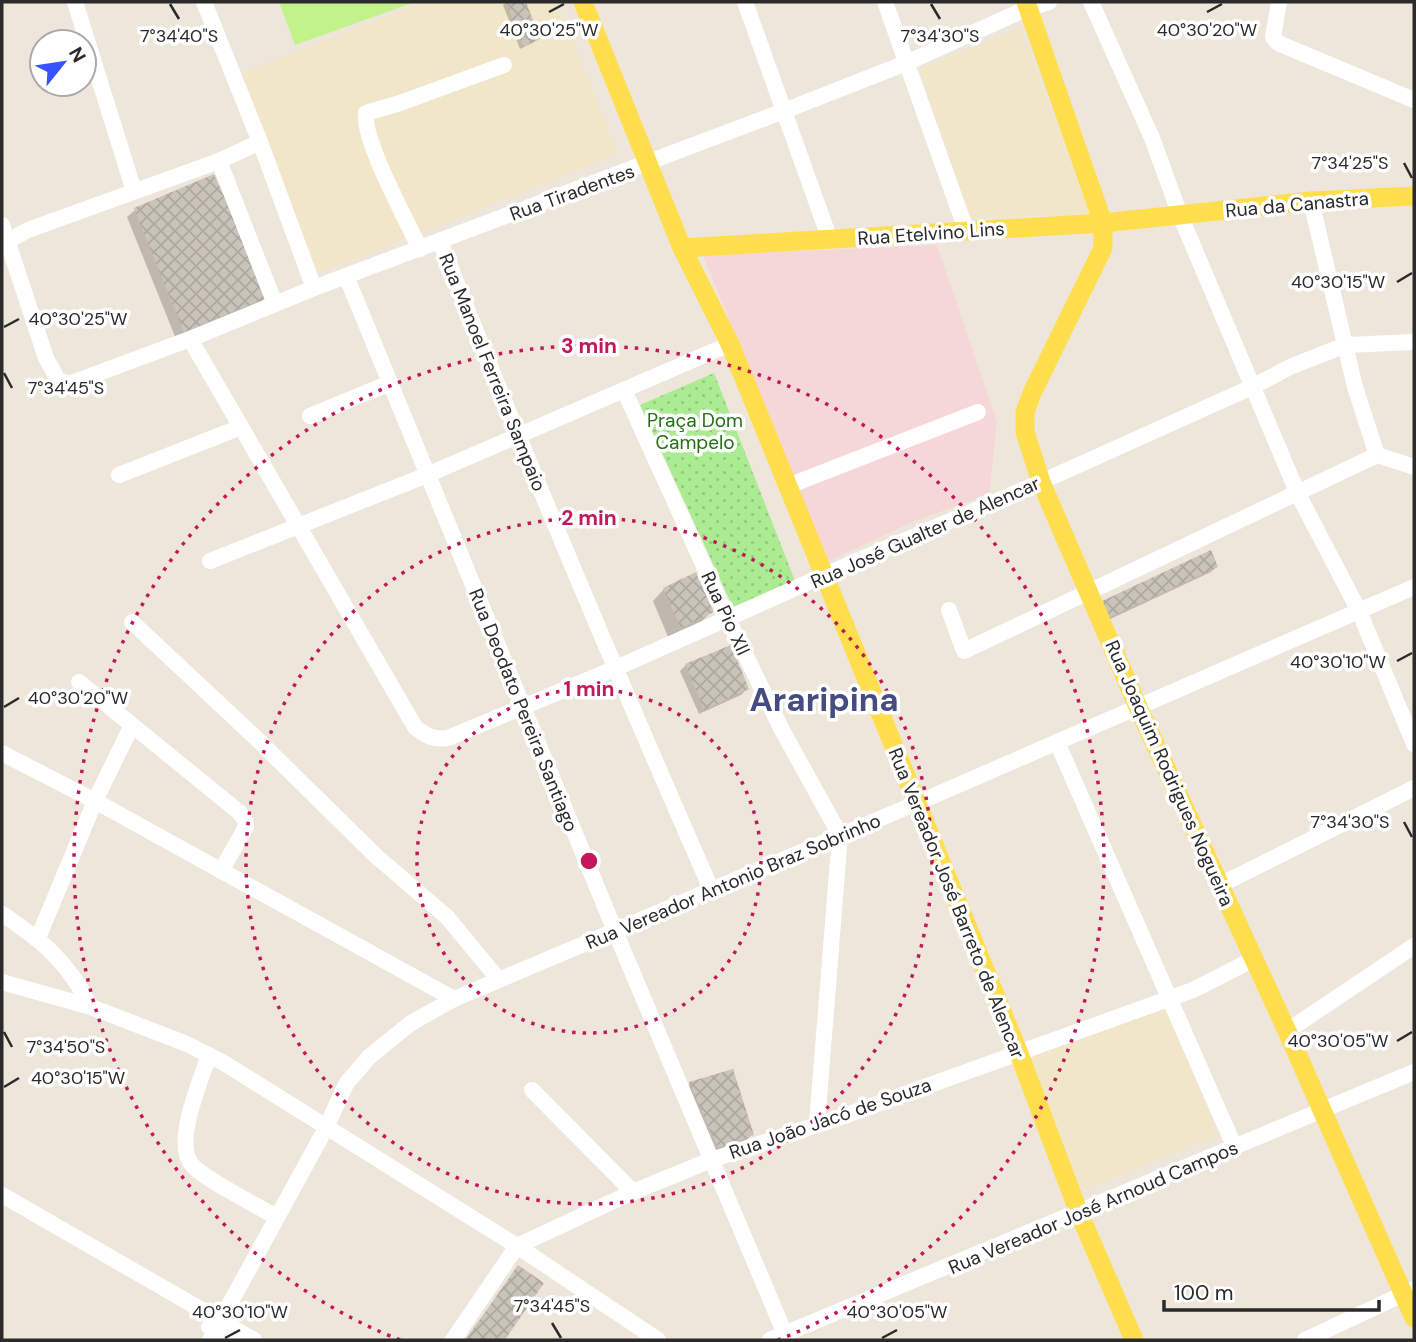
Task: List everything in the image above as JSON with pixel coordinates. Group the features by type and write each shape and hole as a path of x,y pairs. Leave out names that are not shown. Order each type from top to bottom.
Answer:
{"main road":[{"name":"Rua Vereador José Barreto de Alencar","path":"583,2 682,248 730,344 1018,1051 1079,1213 1134,1340"},
{"path":"1027,5 1103,223"},
{"name":"Rua da Canastra","path":"1180,215 1311,201 1414,197"},
{"name":"Rua Etelvino Lins","path":"682,248 1103,223 1180,215"},
{"name":"Rua Joaquim Rodrigues Nogueira","path":"1103,223 1103,248 1032,393 1025,412 1025,432 1041,482 1138,707 1322,1110 1409,1292 1414,1318"}],"street":[{"path":"75,2 134,191"},
{"path":"204,2 314,288"},
{"path":"745,2 830,240"},
{"path":"885,2 966,230"},
{"name":"Rua Tiradentes","path":"2,225 4,243 46,358 58,380 69,384 190,339 314,288 649,164 906,62 1027,5 1049,2"},
{"path":"1091,2 1152,138 1180,215 1298,494 1359,611 1414,744"},
{"path":"1279,2 1273,37 1284,47 1414,100"},
{"path":"420,249 378,161 366,113 505,65"},
{"path":"4,243 28,230 219,161 260,142"},
{"path":"219,161 275,304"},
{"path":"1311,201 1354,387 1377,455"},
{"name":"Rua Manoel Ferreira Sampaio","path":"440,241 517,436 614,669 712,889"},
{"name":"Rua Deodato Pereira Santiago","path":"346,278 711,1160 778,1337"},
{"path":"190,339 297,527"},
{"name":"Rua José Gualter de Alencar","path":"297,527 415,727 425,735 438,739 448,738 614,669 1041,482 1252,387 1292,366 1346,345 1414,342"},
{"path":"210,561 428,475 730,344"},
{"path":"310,416 390,383"},
{"name":"Rua Pio XII","path":"624,390 728,619 782,730 840,835"},
{"path":"788,486 978,412"},
{"path":"119,475 241,427"},
{"path":"949,610 964,651 1377,455 1414,467"},
{"name":"Rua Vereador Antonio Braz Sobrinho","path":"216,1331 326,1128 346,1084 369,1057 411,1023 454,999 917,803 1414,587"},
{"path":"132,622 376,856 447,916 499,980"},
{"path":"79,682 131,727 239,812 245,820 243,835 221,871"},
{"path":"37,937 95,801 131,727"},
{"path":"1057,742 1236,1147"},
{"path":"2,753 95,801 454,999"},
{"path":"1220,885 1414,788"},
{"path":"817,1123 840,835"},
{"path":"2,914 37,937 68,967 91,1007"},
{"path":"1287,1031 1414,946"},
{"name":"Rua João Jacó de Souza","path":"517,1246 711,1160 841,1117 1193,990 1254,959"},
{"path":"2,998 2,982 91,1007 209,1055 517,1246 658,1340"},
{"path":"209,1055 186,1130 188,1157 192,1166 208,1177 276,1217"},
{"name":"Rua Vereador José Arnoud Campos","path":"778,1337 1414,1072"},
{"path":"532,1090 634,1192"},
{"path":"2,1195 232,1340"},
{"path":"2,1206 216,1331 254,1340"},
{"path":"453,1340 517,1246"},
{"path":"1305,1340 1409,1292"}],"shaded area":[{"path":"423,2 557,2 618,154 318,273 239,74"},
{"path":"1020,28 1090,215 971,217 919,69"},
{"path":"937,245 997,422 989,494 912,522 827,562 703,255"},
{"path":"1165,1009 1218,1135 1083,1190 1030,1056"}],"green space":[{"path":"279,2 415,2 295,45"},
{"name":"Praça Dom Campelo","path":"714,373 795,581 733,607 640,405"}],"building":[{"path":"506,2 526,2 540,39 523,47"},
{"path":"214,174 269,297 184,332 134,208"},
{"path":"1211,550 1218,567 1110,617 1102,601"},
{"path":"696,572 714,612 681,628 663,588"},
{"path":"731,645 749,689 704,710 685,664"},
{"path":"733,1069 754,1135 718,1148 689,1082"},
{"path":"518,1265 544,1283 505,1340 466,1340"}],"district":[{"name":"Araripina","path":"824,699"}]}
